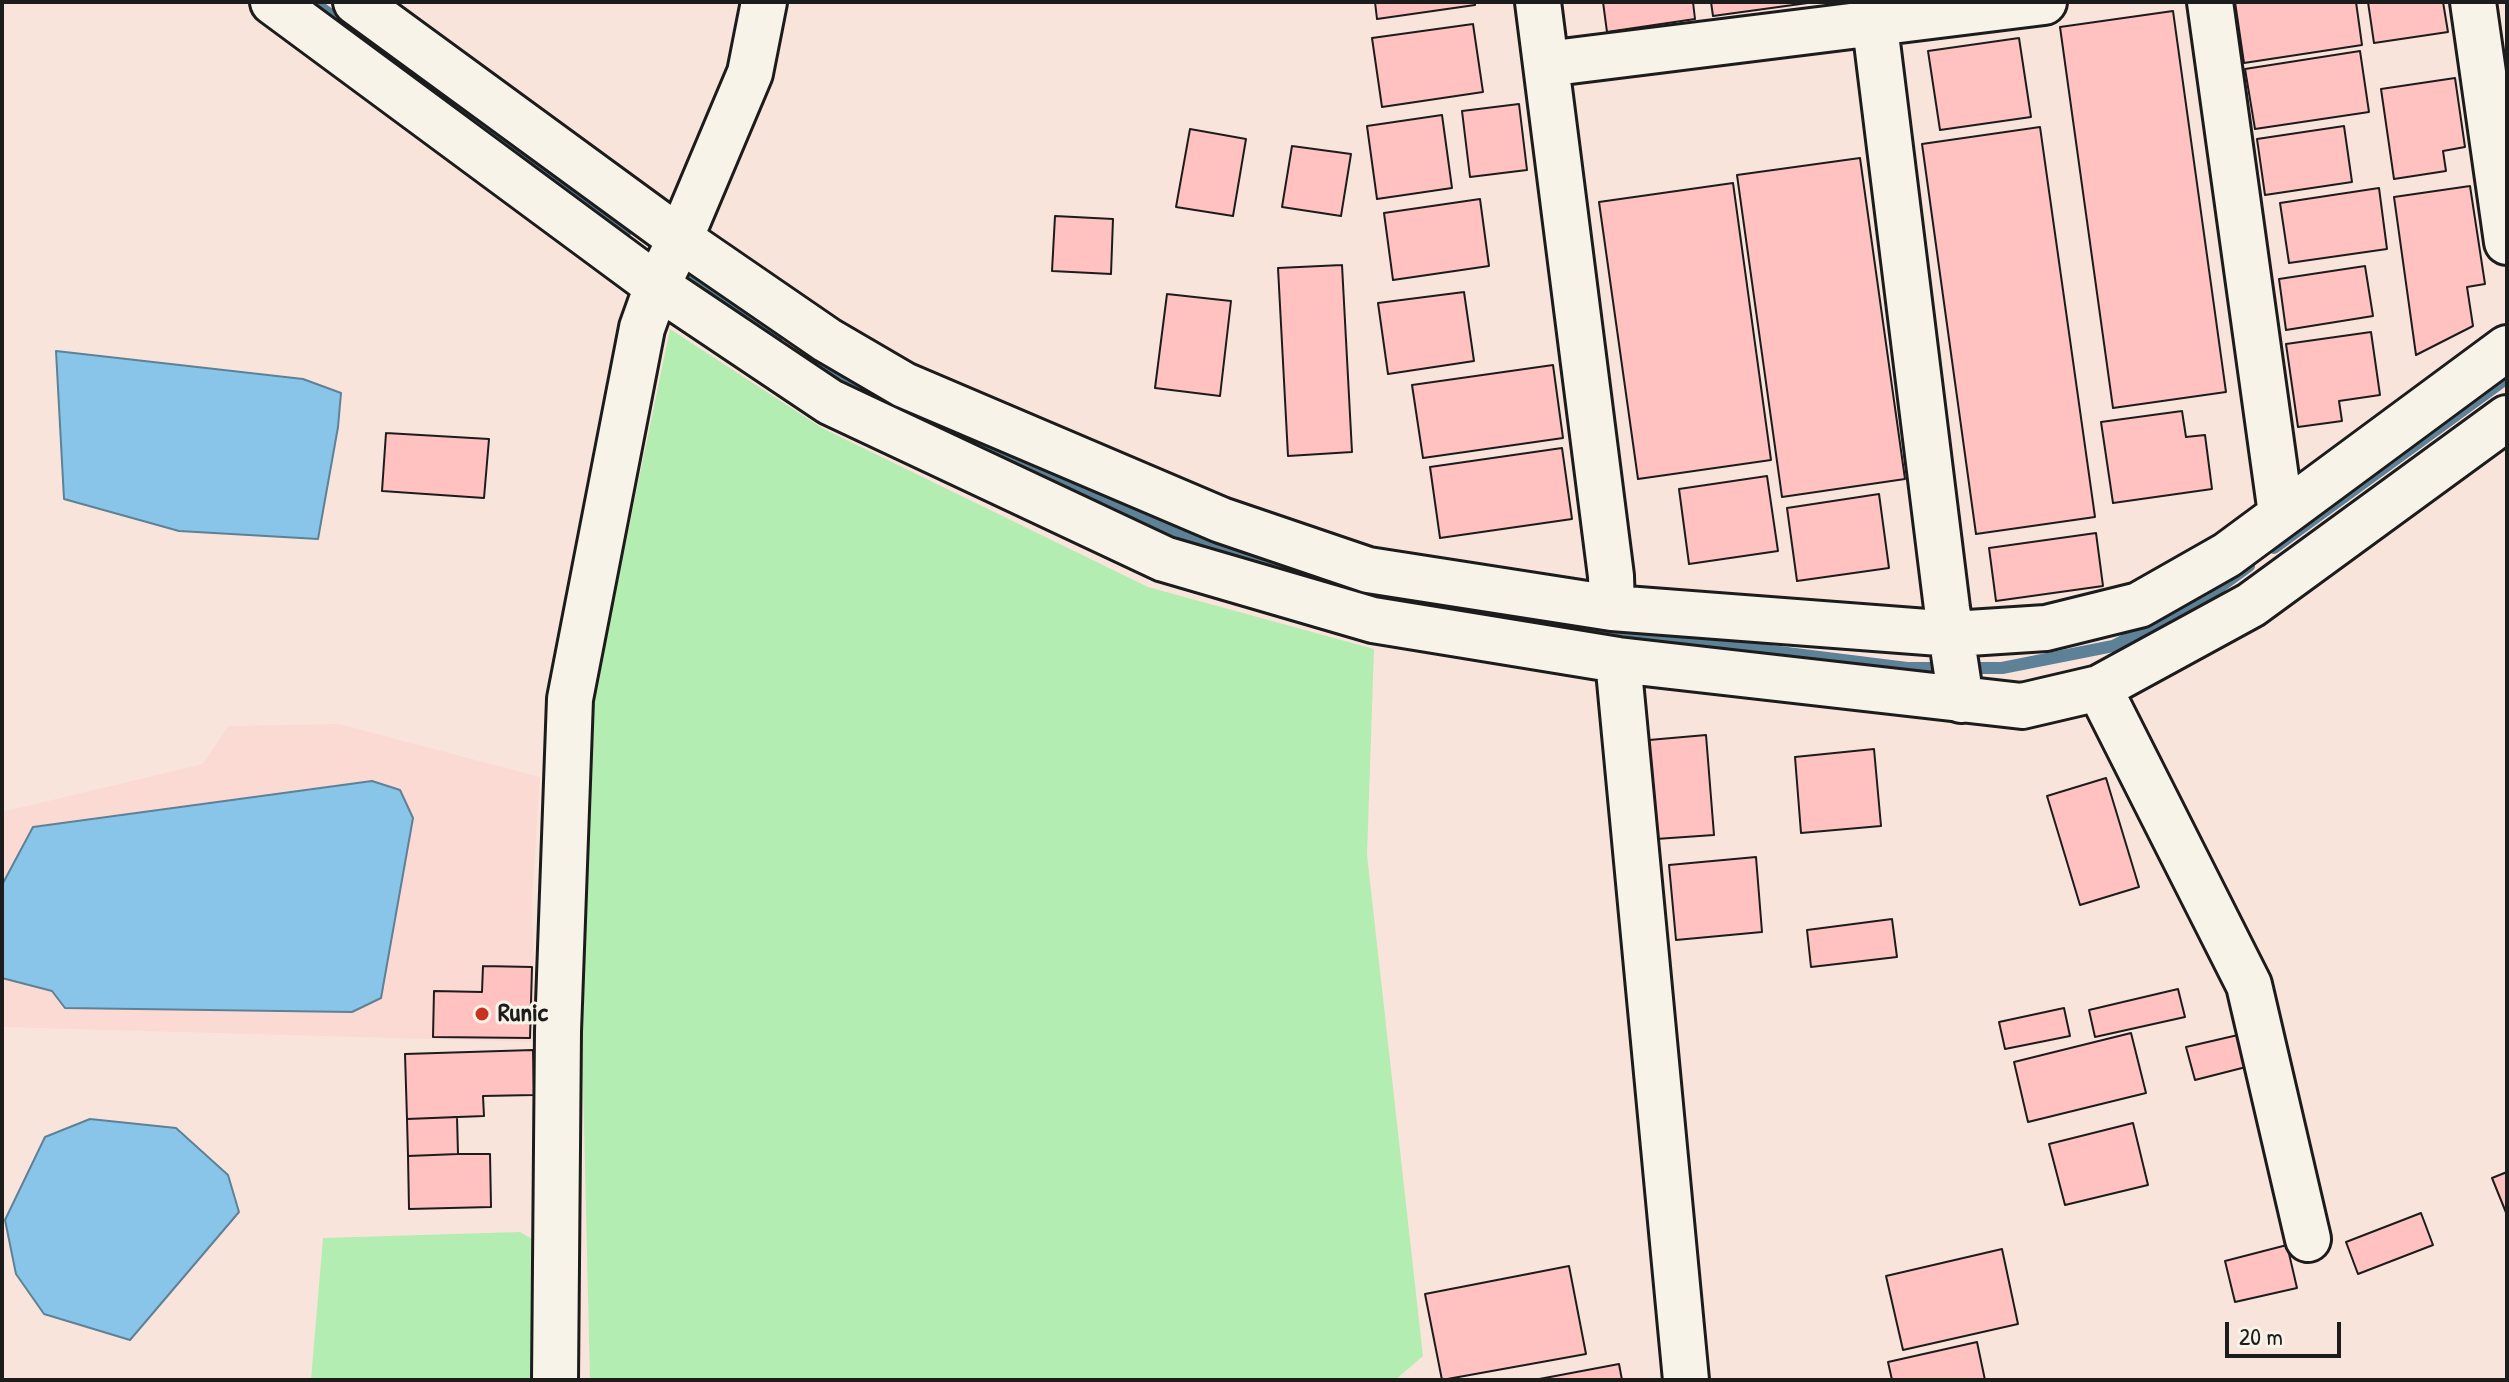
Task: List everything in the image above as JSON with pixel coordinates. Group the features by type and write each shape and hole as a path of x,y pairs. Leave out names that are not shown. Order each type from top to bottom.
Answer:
{"street":[{"path":"273,2 657,286 830,402 1164,559 1373,620 1618,660 1955,657 2046,628 2139,605 2227,555 2507,348"},
{"path":"356,2 680,239 827,340 904,385 1221,520 1368,570 1611,592 1955,657 2022,706 2099,688 2251,605 2507,418"},
{"path":"555,1380 558,1031 570,699 642,328 657,286 750,73 764,2"},
{"path":"1538,2 1611,592"},
{"path":"1546,64 1873,13 2044,2"},
{"path":"2210,2 2281,514"},
{"path":"2473,2 2507,242"},
{"path":"1873,13 1955,657"},
{"path":"1618,660 1686,1380"},
{"path":"2099,688 2249,985 2308,1239"}],"shaded area":[{"path":"339,724 540,777 532,898 535,1042 2,1027 2,812 203,764 228,726"}],"green space":[{"path":"670,329 822,428 1148,587 1374,649 1367,855 1423,1356 1395,1380 590,1380 582,1039 593,701"},
{"path":"520,1232 532,1239 531,1380 311,1380 323,1238"}],"water":[{"path":"56,351 303,379 341,393 318,539 179,531 64,499"},
{"path":"372,781 400,790 413,818 381,998 352,1012 65,1008 52,991 2,978 2,885 33,827"},
{"path":"90,1119 176,1128 228,1175 239,1212 130,1340 44,1314 16,1274 5,1220 45,1137"}],"building":[{"path":"1375,2 1475,2 1475,5 1377,19"},
{"path":"1603,2 1693,2 1695,19 1607,32"},
{"path":"1711,2 1815,2 1713,16"},
{"path":"2235,2 2356,2 2362,45 2244,63"},
{"path":"2368,2 2443,2 2448,32 2374,43"},
{"path":"2173,11 2226,392 2113,408 2060,27"},
{"path":"1473,24 1483,92 1382,107 1372,38"},
{"path":"2019,38 2031,117 1940,130 1928,51"},
{"path":"2360,51 2369,112 2255,129 2245,69"},
{"path":"2455,78 2465,147 2443,151 2446,171 2394,179 2381,89"},
{"path":"1519,104 1527,170 1470,177 1462,111"},
{"path":"1442,115 1452,188 1377,199 1367,126"},
{"path":"2344,126 2352,182 2265,195 2257,139"},
{"path":"2040,127 2095,517 1976,534 1922,144"},
{"path":"1190,129 1246,139 1233,216 1176,207"},
{"path":"1292,146 1351,154 1341,216 1282,207"},
{"path":"1860,158 1905,479 1782,497 1737,175"},
{"path":"1733,183 1771,460 1638,479 1599,202"},
{"path":"2470,186 2485,284 2467,287 2473,326 2416,355 2394,197"},
{"path":"2379,188 2387,249 2289,263 2280,203"},
{"path":"1480,199 1489,266 1393,280 1384,213"},
{"path":"1055,216 1113,219 1111,274 1052,271"},
{"path":"1342,265 1352,452 1288,456 1278,268"},
{"path":"2365,266 2373,316 2286,330 2279,279"},
{"path":"1464,292 1474,361 1388,374 1378,303"},
{"path":"1167,294 1231,301 1220,396 1155,388"},
{"path":"2371,332 2380,395 2339,401 2342,421 2298,427 2286,344"},
{"path":"1553,365 1563,438 1423,458 1412,385"},
{"path":"2182,411 2186,437 2205,435 2212,489 2113,503 2101,422"},
{"path":"386,433 489,439 484,498 382,491"},
{"path":"1562,448 1572,519 1440,538 1430,467"},
{"path":"1767,476 1778,551 1689,564 1679,489"},
{"path":"1879,494 1889,568 1797,581 1787,508"},
{"path":"2096,533 2103,586 1996,601 1989,548"},
{"path":"1706,735 1714,835 1656,839 1649,740"},
{"path":"1874,749 1881,826 1801,833 1795,757"},
{"path":"2106,778 2139,887 2080,905 2047,796"},
{"path":"1756,857 1762,932 1676,940 1669,865"},
{"path":"1892,919 1897,957 1811,967 1807,930"},
{"name":"Runic","path":"483,966 532,967 530,1038 433,1037 434,991 482,992"},
{"path":"2178,989 2185,1017 2095,1037 2089,1010"},
{"path":"2064,1008 2070,1036 2005,1049 1999,1022"},
{"path":"2131,1033 2146,1093 2028,1122 2014,1062"},
{"path":"2238,1035 2246,1067 2195,1080 2186,1047"},
{"path":"533,1050 534,1095 483,1096 484,1116 407,1119 405,1054"},
{"path":"457,1117 458,1154 408,1156 407,1119"},
{"path":"2133,1123 2148,1185 2065,1205 2049,1144"},
{"path":"490,1154 491,1207 409,1209 408,1156"},
{"path":"2507,1172 2507,1215 2492,1178"},
{"path":"2421,1213 2433,1245 2358,1274 2346,1242"},
{"path":"2287,1245 2297,1288 2235,1302 2225,1261"},
{"path":"2002,1249 2018,1324 1903,1350 1886,1276"},
{"path":"1569,1266 1586,1354 1442,1380 1425,1294"},
{"path":"1977,1342 1985,1380 1892,1380 1888,1362"},
{"path":"1619,1364 1622,1380 1534,1380"}],"waterway":[{"path":"313,2 627,230"},
{"path":"695,278 780,334"},
{"path":"819,360 862,385"},
{"path":"2274,548 2507,378"},
{"path":"965,434 1139,518 1390,603"},
{"path":"1459,612 1907,668 2002,668 2113,646 2202,600 2249,566"}],"place":[{"name":"Runic","path":"482,1014"}]}
